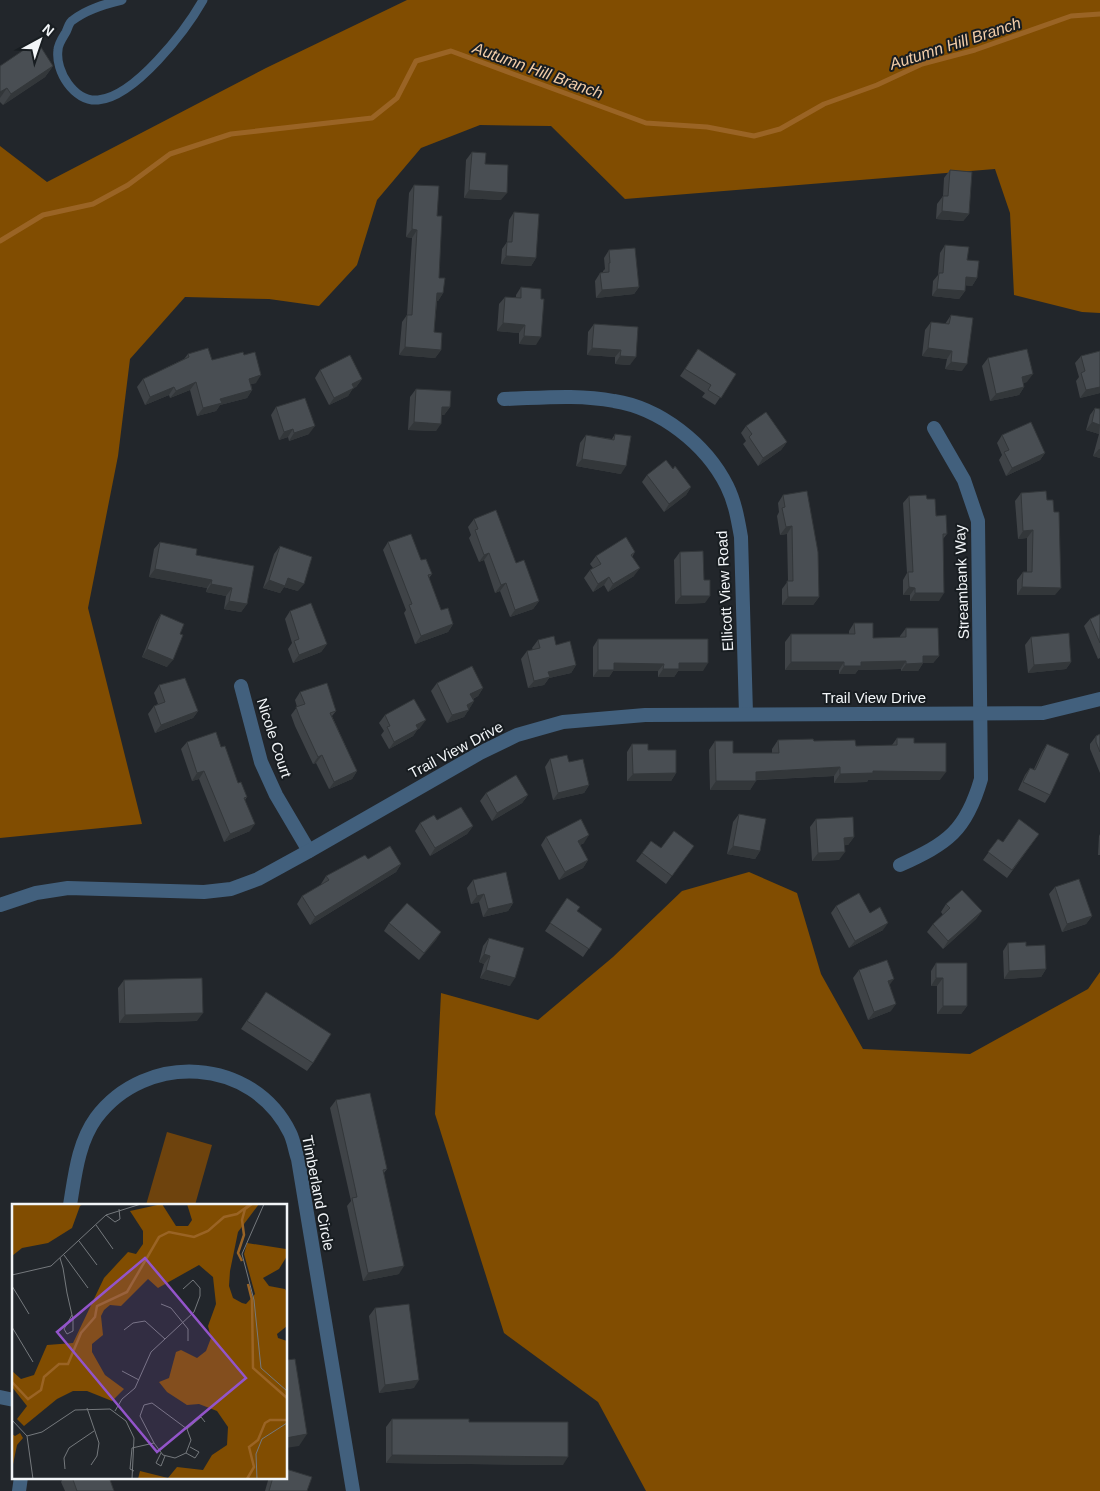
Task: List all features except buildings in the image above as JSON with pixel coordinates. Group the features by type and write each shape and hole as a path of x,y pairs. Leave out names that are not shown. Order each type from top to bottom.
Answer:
{"street":[{"name":"Ellicott View Road","path":"504,399 591,398 616,401 644,410 669,423 692,441 713,464 727,486 736,511 741,537 746,714"},
{"name":"Streambank Way","path":"900,865 938,847 951,836 973,806 981,779 978,521 964,480 934,428"},
{"name":"Nicole Court","path":"241,686 261,762 276,795 309,851"},
{"name":"Trail View Drive","path":"0,905 36,893 68,888 204,892 231,889 258,879 480,753 517,735 563,722 600,717 746,714 1044,713 1100,699"},
{"name":"Timberland Circle","path":"70,1204 83,1141 96,1118 113,1099 135,1083 160,1074 187,1070 214,1073 238,1082 261,1096 278,1114 291,1134 298,1159 353,1491"},
{"path":"19,1491 21,1478"}],"lane":[{"path":"122,0 97,6 72,20 58,49 64,79 78,94 98,100 122,91 151,68 177,38 203,0"}],"shaded area":[{"path":"407,0 1100,0 1100,313 1082,312 1014,295 1010,213 995,169 625,199 551,126 480,125 421,148 377,200 357,265 319,306 269,299 185,297 130,359 118,456 88,608 142,824 0,838 0,146 47,182 266,68"},
{"path":"749,872 797,893 821,974 863,1049 970,1054 1088,989 1100,972 1100,1491 646,1491 598,1402 504,1333 435,1114 441,993 538,1020 613,957 682,891"},
{"path":"167,1132 212,1145 195,1204 146,1204"}],"waterway":[{"name":"Autumn Hill Branch","path":"0,241 43,215 93,204 128,185 170,154 231,134 372,118 397,98 416,61 451,51 646,123 707,127 754,136 780,129 824,104 877,85 922,64 975,50 1071,16 1100,14"}]}
